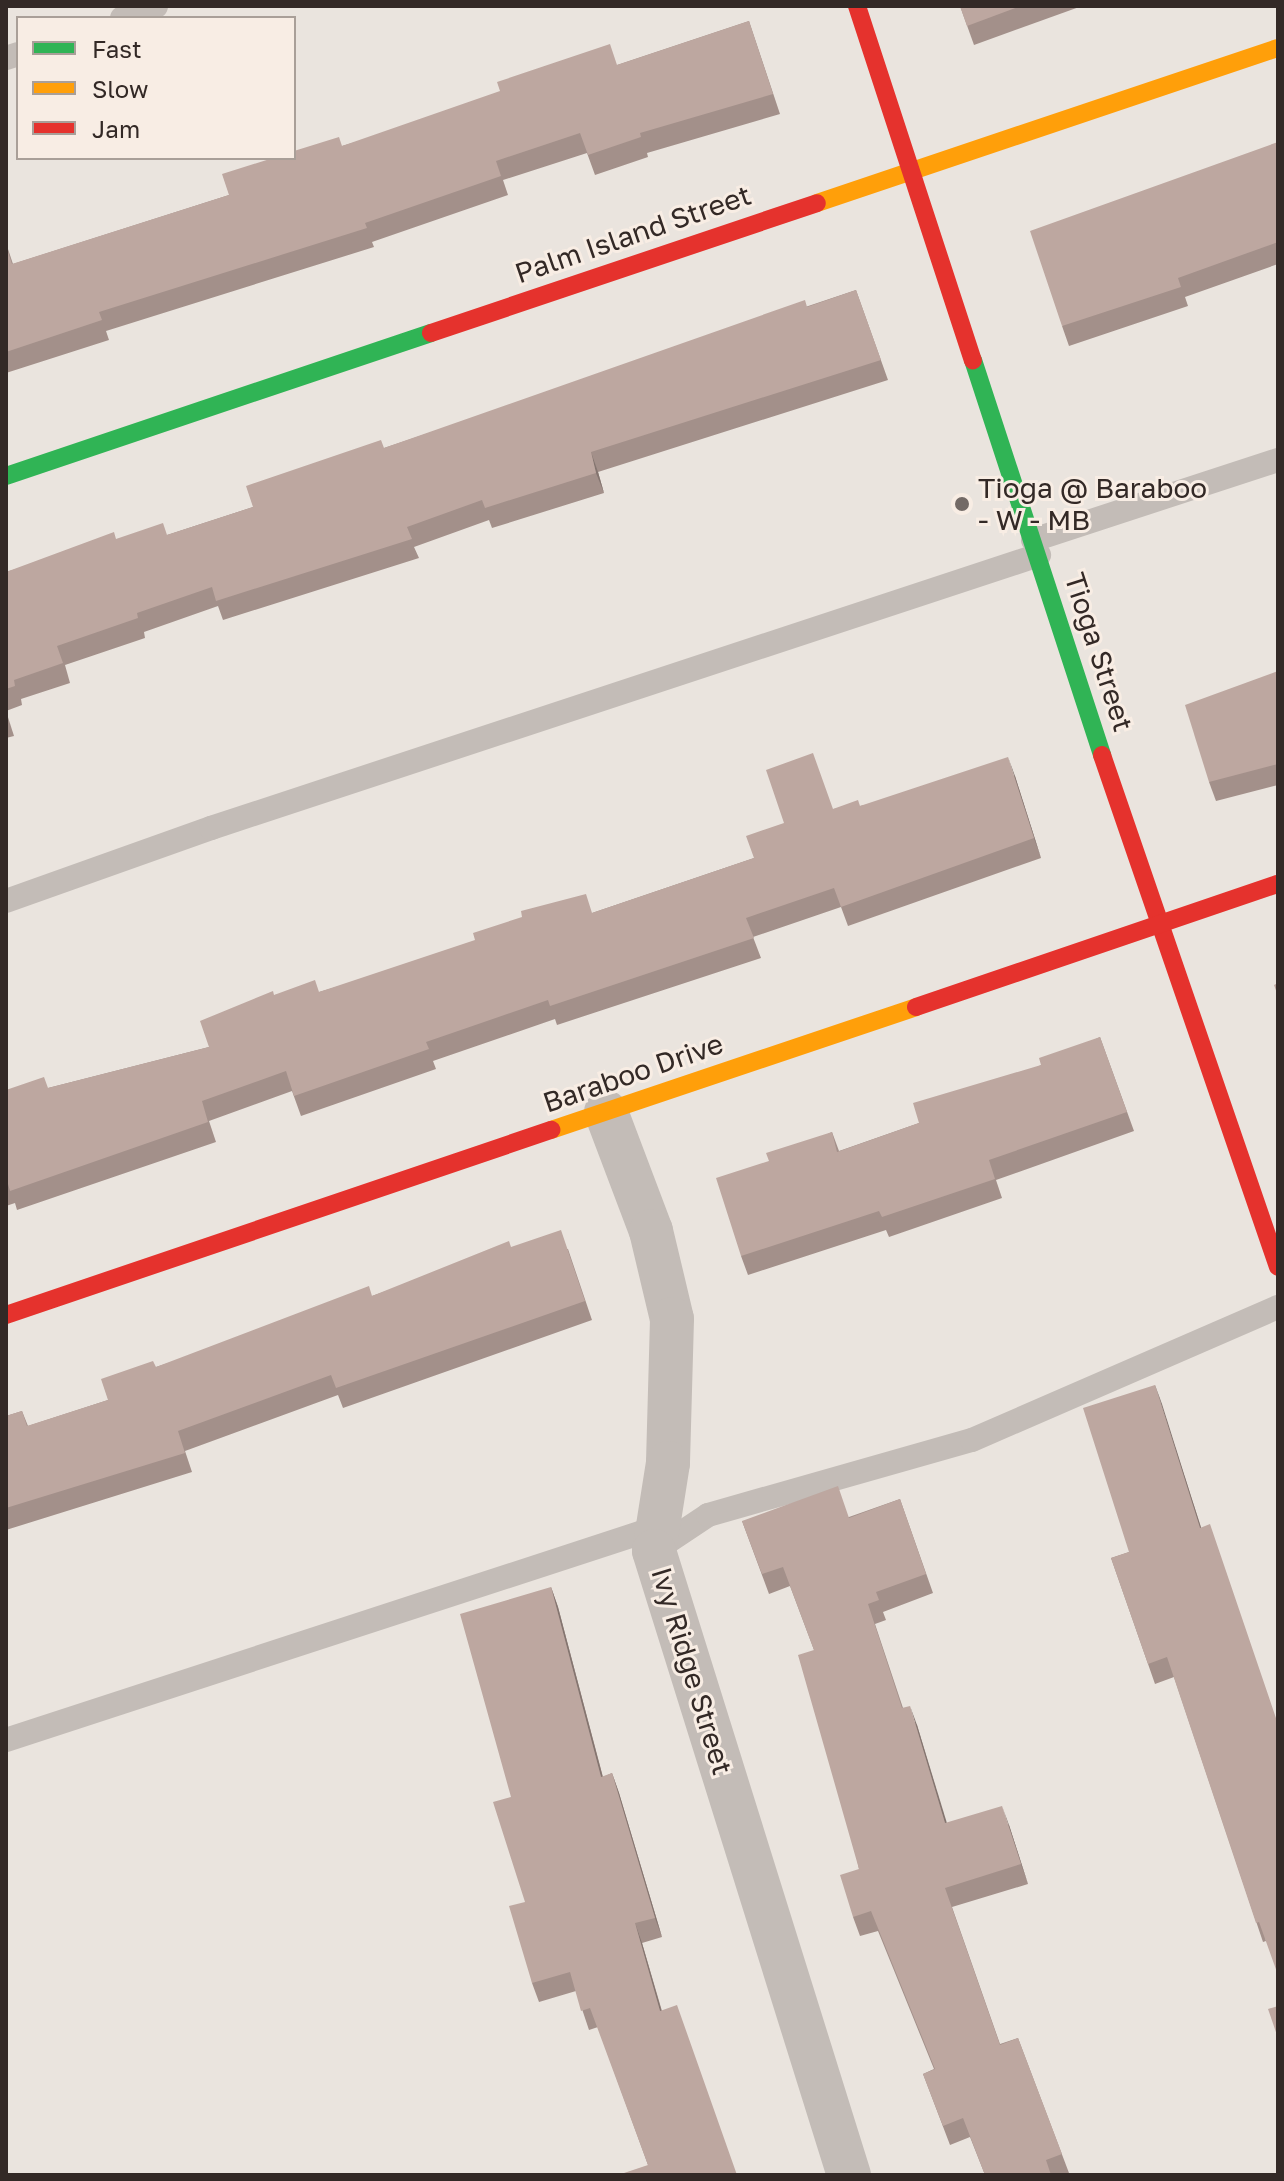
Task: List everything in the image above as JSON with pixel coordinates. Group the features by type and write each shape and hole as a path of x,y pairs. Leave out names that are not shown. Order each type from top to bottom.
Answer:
{"street":[{"name":"Tioga Street","path":"857,6 914,168 1158,925 1278,1267"},
{"name":"Palm Island Street","path":"6,476 1278,48"},
{"name":"Baraboo Drive","path":"6,1315 1278,884"},
{"name":"Ivy Ridge Street","path":"606,1112 651,1231 672,1319 668,1463 656,1539 849,2175"}],"lane":[{"path":"128,16 156,6"},
{"path":"6,901 211,828 1036,548 1278,460"},
{"path":"6,1740 656,1539 708,1515 972,1440 1278,1307"}],"building":[{"path":"960,6 1021,6 967,26"},
{"path":"749,21 773,94 640,133 641,137 588,155 580,133 496,161 501,176 365,223 367,228 99,312 102,320 6,352 6,245 12,264 229,195 222,174 267,160 296,160 296,150 339,137 342,146 500,91 497,82 610,44 617,65"},
{"path":"1278,142 1278,242 1178,278 1181,287 1062,326 1030,231"},
{"path":"856,290 881,360 591,452 596,473 485,508 482,500 407,527 412,539 216,601 212,587 137,613 138,618 57,646 63,663 14,680 15,686 6,689 6,572 114,532 116,539 163,523 167,535 253,507 246,486 381,440 384,448 805,300 807,307"},
{"path":"1278,671 1278,764 1209,782 1185,705"},
{"path":"813,753 833,809 858,800 860,806 1008,757 1034,838 841,907 834,888 746,918 754,938 550,1006 548,1000 426,1042 429,1049 294,1096 286,1071 202,1101 208,1122 10,1191 6,1184 6,1090 44,1077 48,1088 209,1047 200,1021 273,991 274,995 315,980 319,992 475,940 473,933 522,917 521,911 586,894 592,913 754,858 746,836 784,823 766,770"},
{"path":"1100,1037 1127,1112 989,1160 995,1179 882,1217 879,1211 741,1256 716,1178 769,1161 766,1153 832,1132 837,1152 919,1123 913,1103 1041,1065 1039,1058"},
{"path":"561,1230 585,1301 336,1388 331,1375 178,1431 185,1453 6,1508 6,1416 22,1411 27,1426 108,1400 101,1379 153,1361 156,1367 369,1286 372,1296 509,1241 511,1247"},
{"path":"1155,1385 1200,1528 1210,1524 1278,1724 1278,1975 1259,1922 1256,1923 1167,1657 1148,1664 1111,1558 1129,1552 1083,1408"},
{"path":"838,1486 849,1518 900,1499 926,1574 876,1592 879,1600 868,1604 902,1708 910,1706 945,1823 1002,1806 1021,1864 945,1888 1000,2045 1018,2038 1062,2154 1046,2160 1051,2175 985,2175 963,2118 943,2126 923,2074 935,2069 871,1911 853,1917 840,1875 859,1869 798,1655 814,1650 783,1567 762,1574 742,1521"},
{"path":"551,1587 601,1777 612,1773 655,1918 635,1923 660,2011 677,2005 737,2175 618,2175 648,2165 590,2008 581,2011 570,1972 532,1983 509,1906 525,1902 493,1802 511,1797 460,1614"},
{"path":"1278,2006 1278,2038 1268,2009"}],"traffic: fast":[{"path":"6,476 431,333"},
{"path":"973,360 1102,755"}],"traffic: slow":[{"path":"817,203 1278,48"},
{"path":"551,1130 916,1007"}],"traffic: jam":[{"path":"857,6 973,360"},
{"path":"431,333 817,203"},
{"path":"1102,755 1278,1267"},
{"path":"916,1007 1278,884"},
{"path":"6,1315 551,1130"}],"place":[{"name":"Tioga @ Baraboo - W - MB","path":"962,504"}]}
